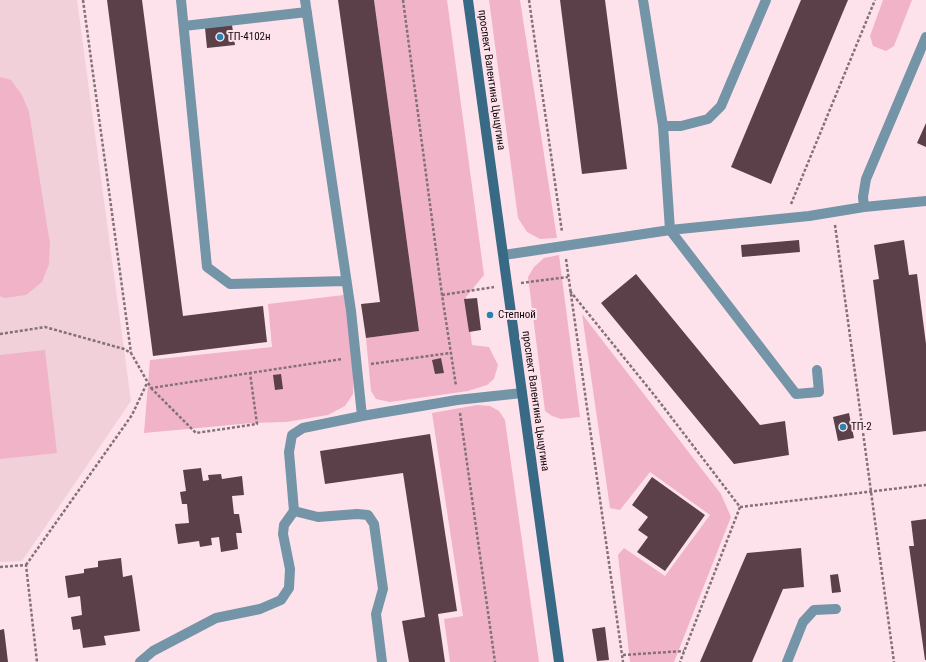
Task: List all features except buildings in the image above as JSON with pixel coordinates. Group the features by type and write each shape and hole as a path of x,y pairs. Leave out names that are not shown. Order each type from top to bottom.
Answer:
{"main road":[{"name":"проспект Валентина Цыцугина","path":"468,0 559,662"}],"lane":[{"path":"180,0 184,26 207,267 230,284 346,281"},
{"path":"305,0 358,366 362,416"},
{"path":"643,0 663,126 670,230 796,394 819,392 816,370"},
{"path":"663,126 681,126 708,119 721,106 766,0"},
{"path":"184,26 307,12"},
{"path":"864,207 863,197 866,179 926,37"},
{"path":"504,255 670,230 784,219 833,213 864,207 926,201"},
{"path":"140,662 153,651 216,618 260,610 281,600 289,588 290,569 283,534 284,525 294,511 288,452 292,436 303,428 362,416 457,400 522,393"},
{"path":"294,511 318,517 368,515 374,524 383,589 376,614 382,662"},
{"path":"787,662 803,622 814,610 836,609"}],"path":[{"path":"83,0 132,353 151,388 196,432 257,424 250,373"},
{"path":"403,0 450,353 495,662"},
{"path":"529,0 623,662"},
{"path":"784,219 875,0"},
{"path":"833,213 894,662"},
{"path":"570,290 655,396 740,507"},
{"path":"0,334 45,327 124,349 132,353"},
{"path":"151,388 345,358 358,366 450,353"},
{"path":"37,662 26,565 132,415 147,383"},
{"path":"740,507 926,486"},
{"path":"680,662 740,507"},
{"path":"0,567 26,565"},
{"path":"622,655 684,651"}],"shaded area":[{"path":"0,0 77,0 131,401 22,561 0,562"},
{"path":"374,0 447,0 484,275 466,297 472,345 489,347 498,365 494,379 487,385 468,391 390,402 376,399 371,391 366,338 419,331"},
{"path":"489,0 520,0 557,238 540,239 527,232 518,218"},
{"path":"883,0 912,0 894,46 886,51 873,46 870,36"},
{"path":"0,77 11,80 22,95 29,112 50,244 49,264 42,282 26,295 4,298 0,296"},
{"path":"559,255 580,417 561,419 552,416 545,411 528,277 534,267 544,258"},
{"path":"344,295 354,373 353,394 345,406 328,415 286,422 252,423 144,433 150,360 272,347 268,304"},
{"path":"582,314 721,494 731,517 674,662 630,662 618,555 624,548 665,576 710,515 650,472 620,510 610,508"},
{"path":"45,350 57,453 0,459 0,355"},
{"path":"477,405 490,406 499,411 505,420 539,662 450,662 444,619 463,616 432,413"}],"place":[{"name":"ТП-4102н","path":"220,37"},
{"name":"Степной","path":"490,315"},
{"name":"ТП-2","path":"843,427"}]}
